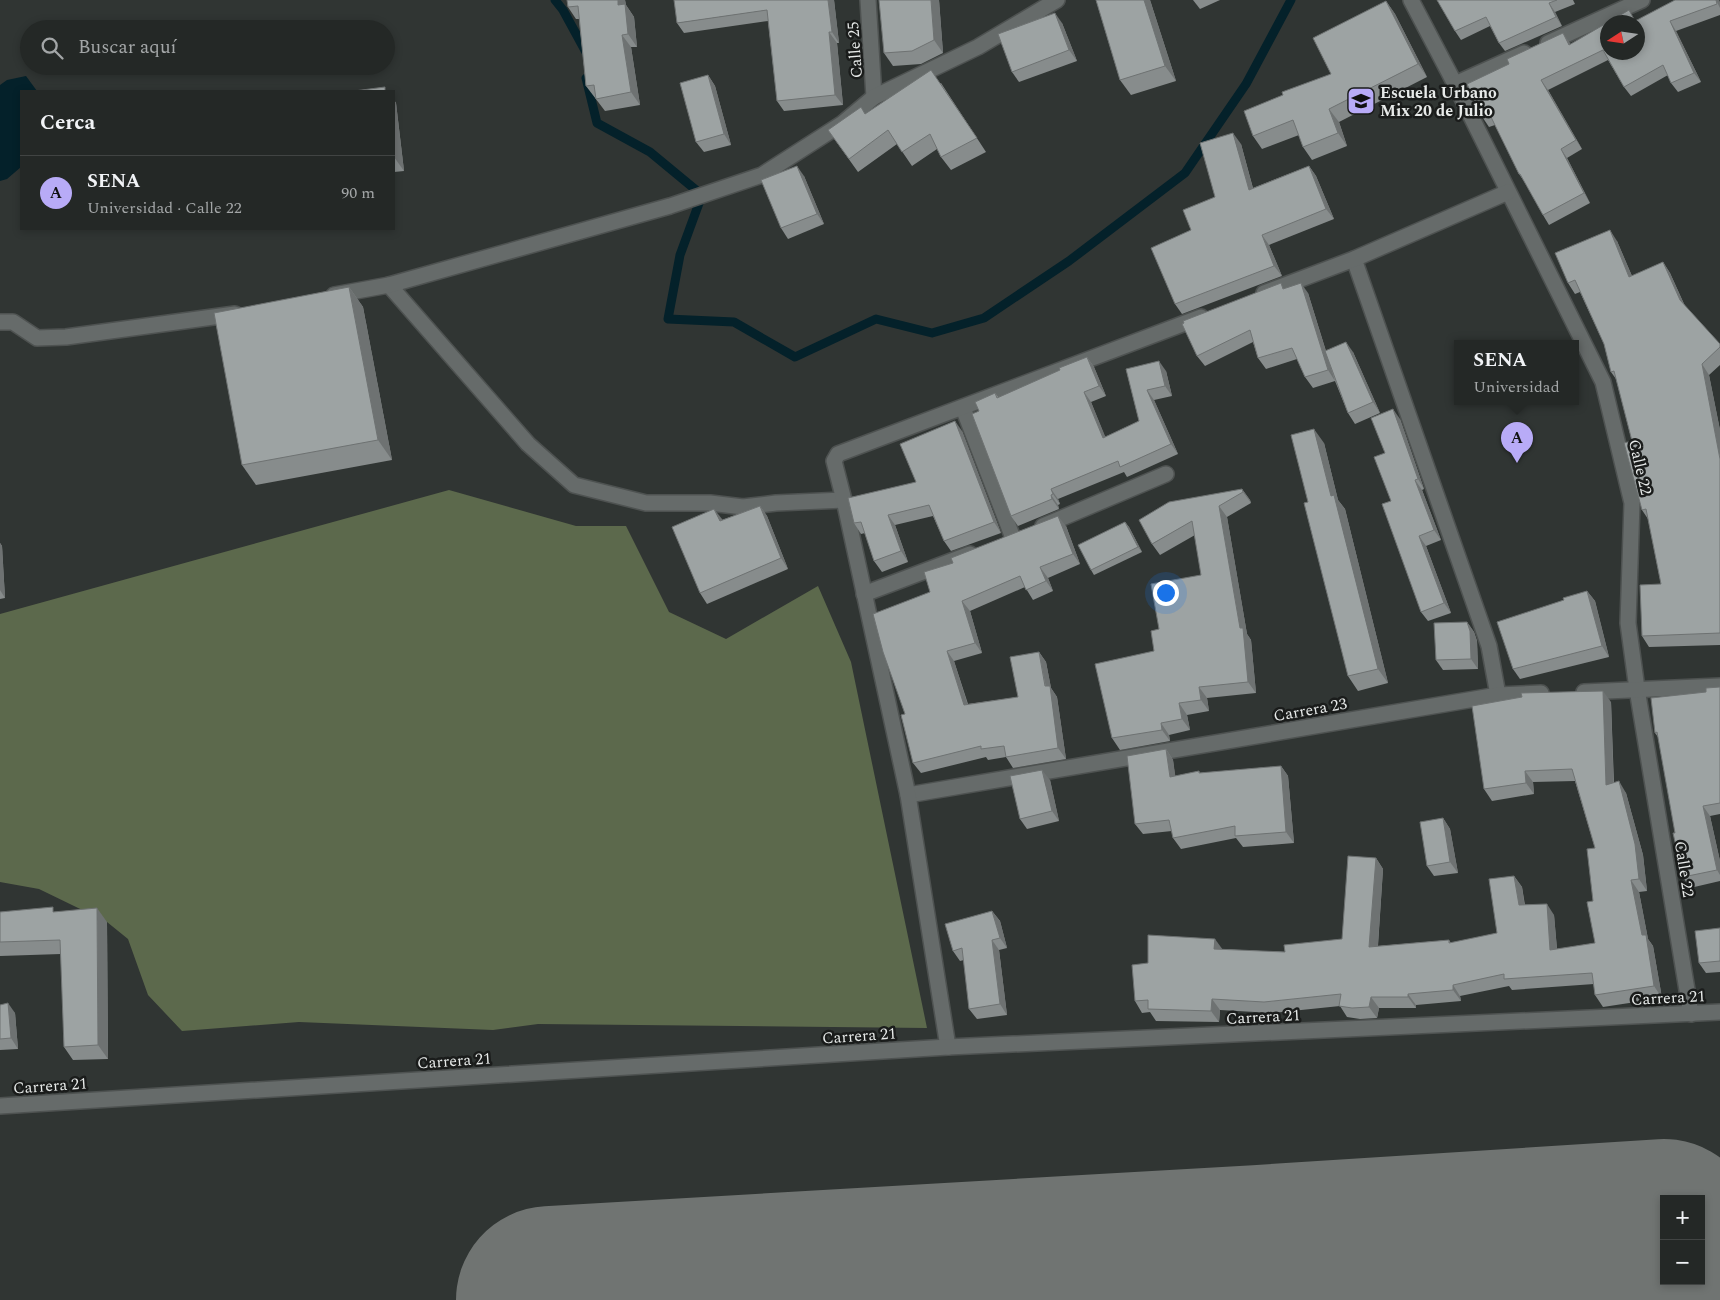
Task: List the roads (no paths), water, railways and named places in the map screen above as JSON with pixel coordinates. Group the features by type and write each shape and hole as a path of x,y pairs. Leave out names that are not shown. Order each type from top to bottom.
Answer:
{"street":[{"name":"Calle 25","path":"868,0 874,97"},
{"path":"322,297 389,285 670,206 762,175 843,123 874,97 978,47 1057,0"},
{"name":"Calle 22","path":"1410,0 1455,84 1603,382 1632,503 1628,623 1637,689 1691,1014"},
{"path":"1455,84 1642,0"},
{"path":"1252,298 1354,258 1508,192"},
{"path":"1354,258 1489,646 1498,695"},
{"path":"389,285 528,444 574,484 646,503 710,502 743,507 776,503 844,500"},
{"path":"0,322 13,322 37,338 66,337 247,312"},
{"path":"948,1047 908,795 834,461 838,454 1214,312"},
{"path":"963,408 1018,536 1166,474"},
{"path":"864,594 985,549"},
{"name":"Carrera 23","path":"908,795 1498,695 1720,686"},
{"name":"Carrera 21","path":"0,1106 948,1047 1720,1012"}],"water":[{"path":"26,76 36,90 20,90 20,168 7,179 0,181 0,85 7,80"}],"waterway":[{"path":"555,0 563,10 587,54"},
{"path":"586,78 597,123 650,152 702,195 680,255 668,319 734,322 795,357 876,319 932,333 984,318 1069,261 1185,173 1246,84 1291,0"}],"place":[{"name":"Escuela Urbano Mix 20 de Julio","path":"1361,101"},
{"name":"SENA","path":"1517,463"}]}
